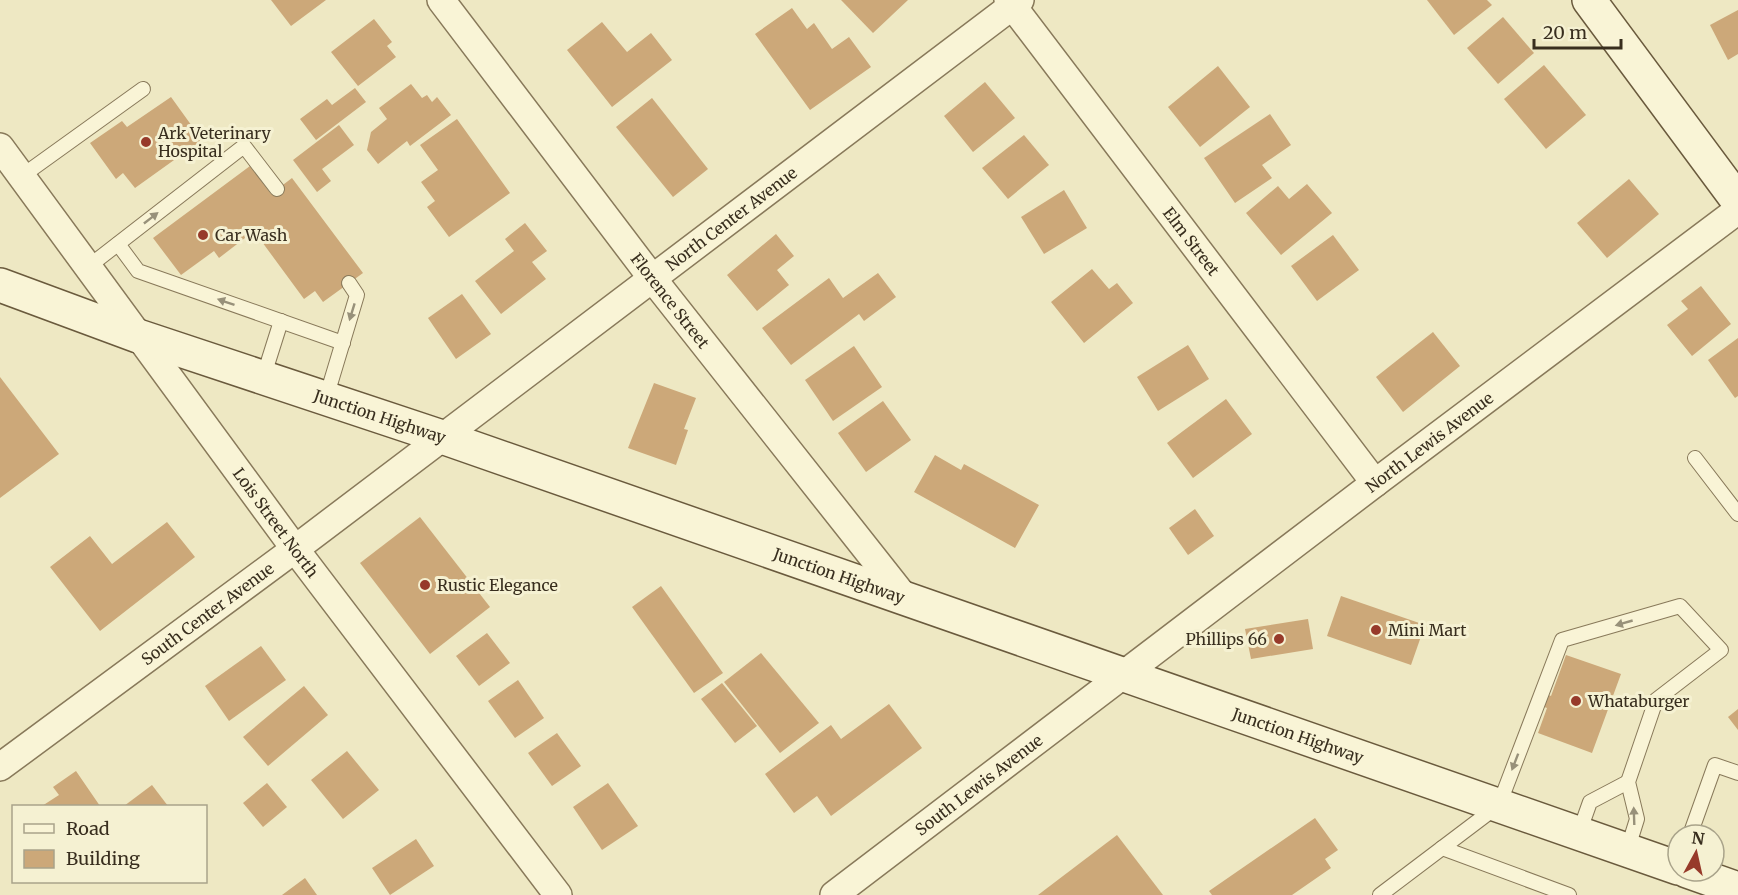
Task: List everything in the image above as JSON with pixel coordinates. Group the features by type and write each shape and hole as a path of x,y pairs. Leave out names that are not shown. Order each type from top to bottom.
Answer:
{"main road":[{"path":"1589,0 1738,201"},
{"name":"Junction Highway","path":"0,285 138,336 442,437 1666,864"}],"street":[{"name":"Florence Street","path":"441,0 652,278 905,598"},
{"name":"North Center Avenue","path":"442,437 1014,2"},
{"name":"Elm Street","path":"1014,2 1375,483"},
{"name":"Lois Street North","path":"1,149 295,549 558,895"},
{"name":"North Lewis Avenue","path":"1124,675 1738,210"},
{"name":"South Center Avenue","path":"0,767 295,549 442,437"},
{"name":"South Lewis Avenue","path":"834,895 1124,675"}],"lane":[{"path":"22,176 143,89"},
{"path":"88,267 244,146 277,189"},
{"path":"118,244 138,271 343,343"},
{"path":"326,398 357,295 348,283"},
{"path":"263,378 281,321"},
{"path":"1695,458 1736,509"},
{"path":"1380,895 1499,806 1562,640 1680,606 1721,650 1656,700 1628,782 1637,819 1627,851"},
{"path":"1694,823 1715,765 1738,772"},
{"path":"1579,833 1590,802 1628,782"},
{"path":"1442,848 1569,895"}],"building":[{"path":"271,0 326,0 291,26"},
{"path":"841,0 908,0 873,33"},
{"path":"1427,0 1487,0 1492,5 1454,35"},
{"path":"792,8 807,29 814,23 832,49 849,37 871,67 810,110 755,34"},
{"path":"1738,10 1738,54 1728,60 1710,25"},
{"path":"1503,17 1534,53 1498,84 1467,48"},
{"path":"374,19 392,42 387,46 396,57 358,86 331,52"},
{"path":"602,22 627,52 651,33 672,60 612,107 567,50"},
{"path":"1544,65 1586,115 1546,149 1504,99"},
{"path":"1218,66 1250,107 1200,147 1168,107"},
{"path":"985,82 1015,118 973,152 944,116"},
{"path":"411,84 422,98 427,95 432,102 437,97 451,115 410,146 407,141 378,164 367,150 371,132 387,119 379,108"},
{"path":"355,88 366,102 316,140 300,119 327,99 332,105"},
{"name":"Ark Veterinary Hospital","path":"171,97 202,140 135,188 123,173 116,179 90,143 122,121 127,127"},
{"path":"652,98 708,169 673,197 616,127"},
{"path":"1270,114 1291,145 1262,165 1272,178 1235,203 1204,158"},
{"path":"457,119 510,193 449,237 427,207 435,201 421,182 438,170 420,145"},
{"path":"339,125 354,145 322,169 331,181 317,192 293,160"},
{"path":"1024,135 1049,165 1008,199 982,168"},
{"name":"Car Wash","path":"250,166 271,194 292,178 363,273 323,302 315,291 304,299 254,231 219,258 214,251 181,275 153,238"},
{"path":"1629,179 1659,214 1607,258 1577,223"},
{"path":"1307,184 1332,213 1281,255 1246,213 1278,186 1289,199"},
{"path":"1064,190 1087,228 1044,254 1021,217"},
{"path":"525,223 547,251 532,262 546,279 501,314 475,281 514,251 505,239"},
{"path":"776,234 794,256 777,270 789,285 757,311 727,275"},
{"path":"1333,235 1359,270 1317,301 1291,266"},
{"path":"1092,269 1109,289 1117,283 1133,303 1084,343 1051,302"},
{"path":"878,273 896,297 864,321 859,314 791,365 762,328 829,278 843,298"},
{"path":"1701,286 1731,324 1692,356 1667,325 1688,309 1681,301"},
{"path":"462,294 491,334 456,359 428,318"},
{"path":"1433,332 1460,366 1403,412 1376,377"},
{"path":"1738,338 1738,396 1735,398 1708,360"},
{"path":"1188,345 1209,379 1158,411 1137,377"},
{"path":"854,346 882,387 833,421 805,380"},
{"path":"0,377 59,454 0,498"},
{"path":"654,383 696,398 684,429 688,430 676,465 628,448"},
{"path":"1226,399 1252,434 1193,478 1167,443"},
{"path":"883,401 911,440 866,472 838,433"},
{"path":"935,455 961,470 964,464 1039,505 1015,548 914,492"},
{"path":"1195,509 1214,536 1188,555 1169,528"},
{"name":"Rustic Elegance","path":"420,517 490,607 430,654 360,563"},
{"path":"167,522 195,557 100,631 50,567 90,536 112,564"},
{"path":"661,586 723,673 694,693 632,607"},
{"name":"Mini Mart","path":"1341,596 1425,625 1411,665 1327,636"},
{"name":"Phillips 66","path":"1308,619 1313,649 1251,659 1245,629"},
{"path":"487,633 510,663 479,686 456,656"},
{"path":"261,646 286,680 229,721 205,686"},
{"path":"761,653 819,723 780,753 724,682"},
{"name":"Whataburger","path":"1566,655 1621,674 1592,753 1538,733 1547,708 1539,705 1544,693 1551,696"},
{"path":"518,680 544,718 515,738 488,701"},
{"path":"722,683 757,726 735,743 701,699"},
{"path":"304,686 328,715 268,766 243,737"},
{"path":"889,704 922,748 831,816 817,796 794,813 765,774 831,725 841,739"},
{"path":"1738,709 1738,730 1728,717"},
{"path":"557,733 581,766 552,786 528,753"},
{"path":"347,751 379,790 343,819 311,780"},
{"path":"76,771 99,805 44,805 59,795 53,787"},
{"path":"267,783 287,807 263,827 243,803"},
{"path":"608,783 638,826 602,850 573,807"},
{"path":"152,785 167,805 125,805"},
{"path":"1315,818 1338,850 1325,859 1331,868 1292,895 1212,895 1209,891"},
{"path":"1117,835 1163,895 1038,895"},
{"path":"416,839 434,866 390,895 372,868"},
{"path":"305,878 317,895 282,895"}],"place":[{"name":"Ark Veterinary Hospital","path":"146,142"},
{"name":"Car Wash","path":"203,235"},
{"name":"Rustic Elegance","path":"425,585"},
{"name":"Mini Mart","path":"1376,630"},
{"name":"Phillips 66","path":"1279,639"},
{"name":"Whataburger","path":"1576,701"}]}
